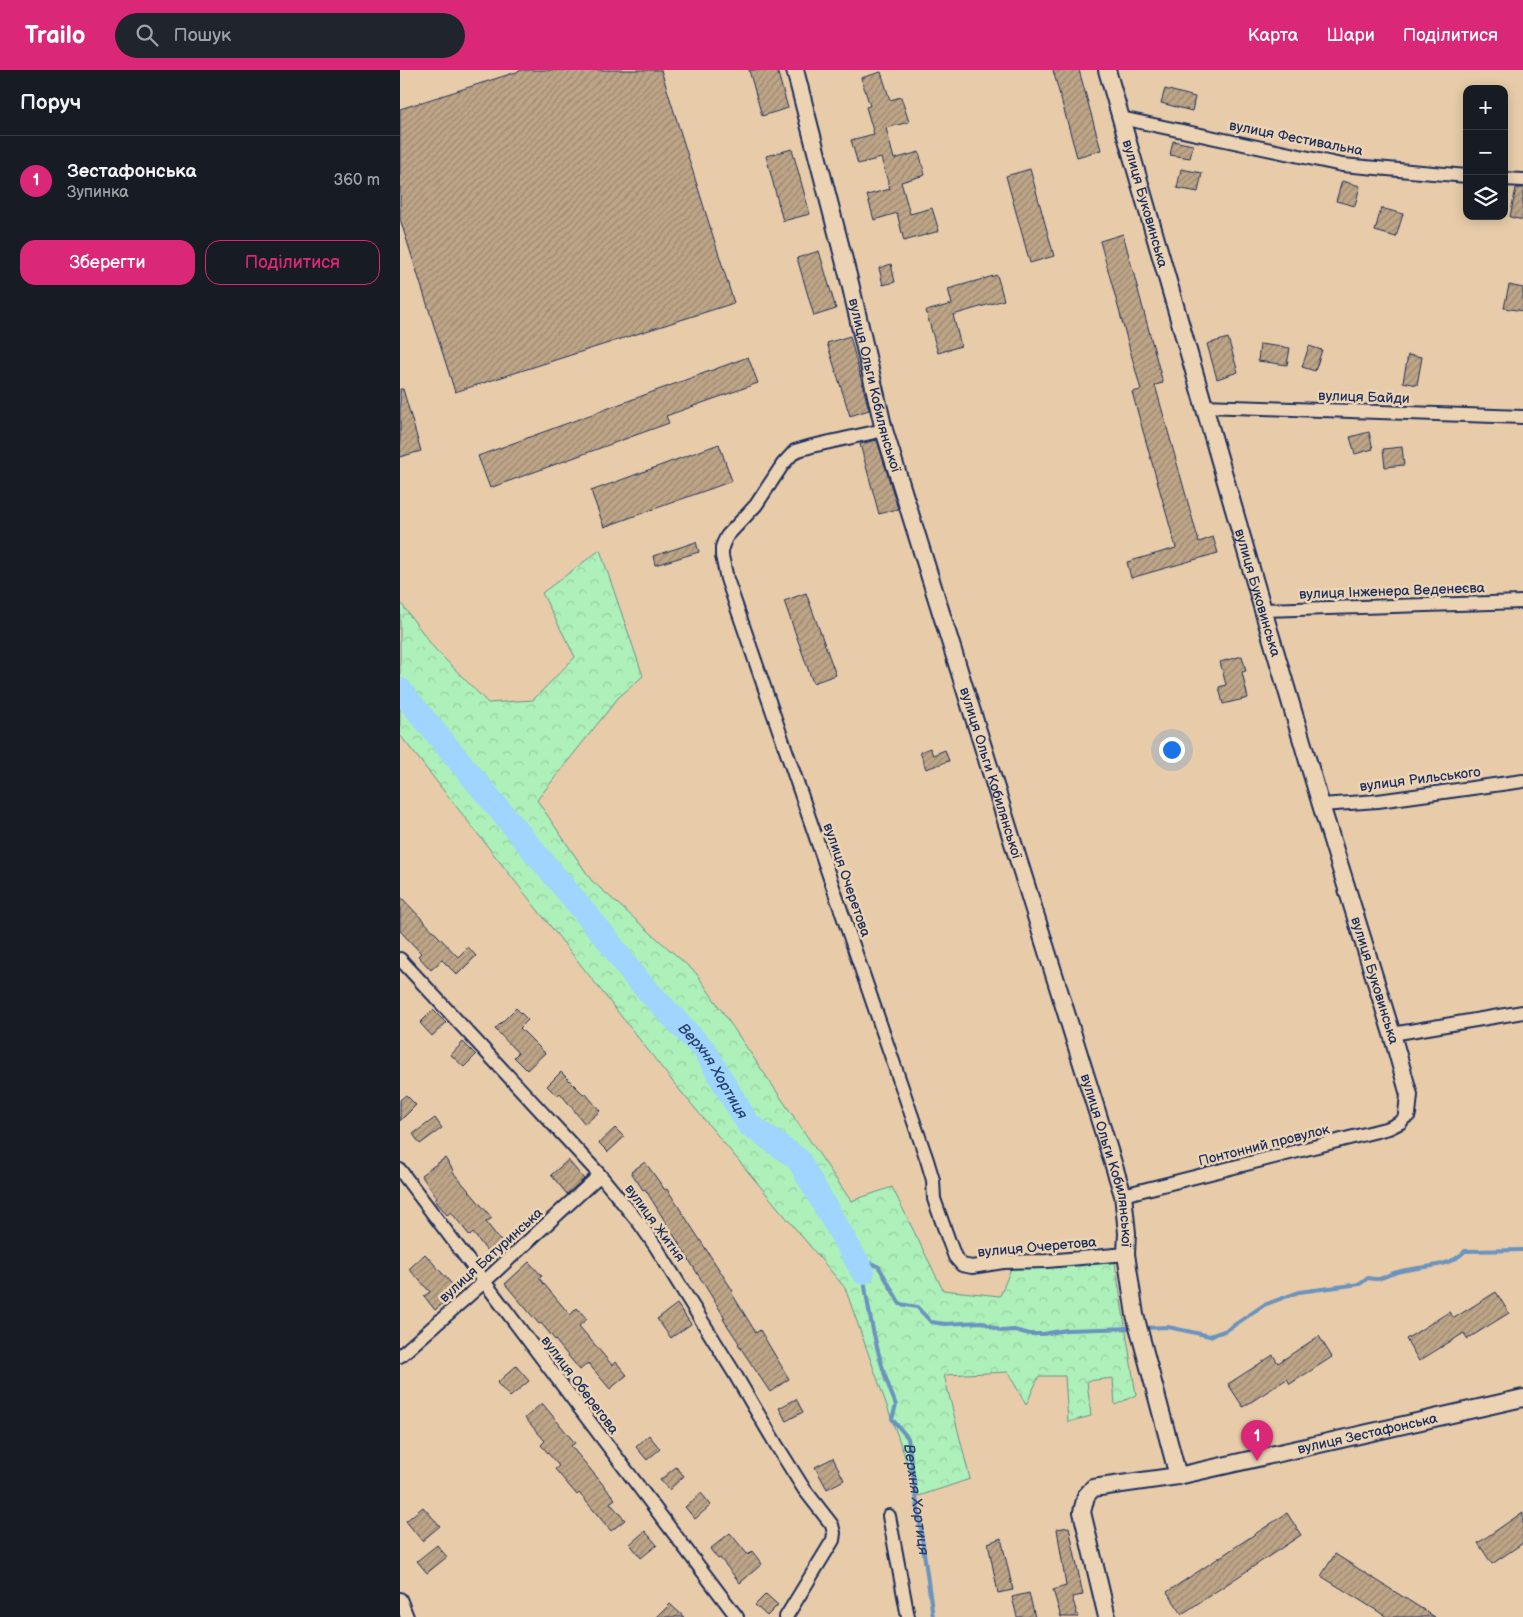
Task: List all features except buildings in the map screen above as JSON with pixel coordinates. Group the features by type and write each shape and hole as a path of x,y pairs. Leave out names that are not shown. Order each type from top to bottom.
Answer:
{"street":[{"name":"вулиця Ольги Кобилянської","path":"795,70 848,274 884,430 1124,1195 1127,1234 1126,1254 1135,1315 1178,1476"},
{"name":"вулиця Буковинська","path":"1107,70 1263,610 1392,1034 1409,1095 1407,1114"},
{"name":"вулиця Фестивальна","path":"1122,118 1342,165 1463,176"},
{"path":"1508,179 1523,180"},
{"name":"вулиця Байди","path":"1203,406 1523,417"},
{"name":"вулиця Очеретова","path":"884,430 795,451 783,464 756,505 727,536 722,547 722,556 727,579 924,1151 933,1180 934,1199 958,1262 972,1267 1003,1262 1047,1261 1126,1254"},
{"name":"вулиця Інженера Веденеєва","path":"1263,610 1523,602"},
{"name":"вулиця Рильського","path":"1321,805 1378,801 1523,781"},
{"name":"вулиця Житня","path":"400,959 600,1175 656,1247 733,1371 776,1446 804,1489 832,1526 833,1540 786,1617"},
{"path":"1392,1034 1523,1012"},
{"name":"Понтонний провулок","path":"1124,1195 1389,1128 1401,1122 1407,1114"},
{"name":"вулиця Оберегова","path":"400,1170 737,1617"},
{"name":"вулиця Батуринська","path":"400,1356 600,1175"},
{"name":"вулиця Зестафонська","path":"1107,1617 1082,1512 1086,1496 1093,1488 1178,1476 1523,1398"},
{"path":"889,1516 908,1617"},
{"path":"400,1599 407,1617"}],"green space":[{"path":"600,550 643,676 618,698 537,800 592,881 696,973 851,1201 892,1187 943,1290 1000,1296 1012,1266 1114,1257 1136,1395 1115,1405 1113,1378 1087,1381 1091,1416 1068,1422 1065,1376 1039,1376 1026,1405 1008,1372 944,1375 970,1479 919,1496 845,1288 673,1082 400,735 400,602 434,648 488,703 533,700 575,657 542,593"}],"waterway":[{"name":"Верхня Хортиця","path":"400,690 607,939 634,976 705,1051 748,1124 798,1159 863,1272"},
{"path":"1142,1328 1168,1327 1210,1336 1227,1330 1264,1305 1299,1292 1360,1284 1368,1278 1379,1279 1394,1273 1441,1264 1458,1257 1465,1251 1523,1250"},
{"path":"859,1263 871,1263 879,1267 900,1304 917,1307 931,1322 945,1324 982,1322 1001,1331 1014,1330 1030,1334 1066,1330 1135,1328"},
{"name":"Верхня Хортиця","path":"863,1272 875,1340 884,1373 896,1405 892,1419 908,1438 933,1617"}],"place":[{"name":"Зестафонська","path":"1257,1461"}]}
